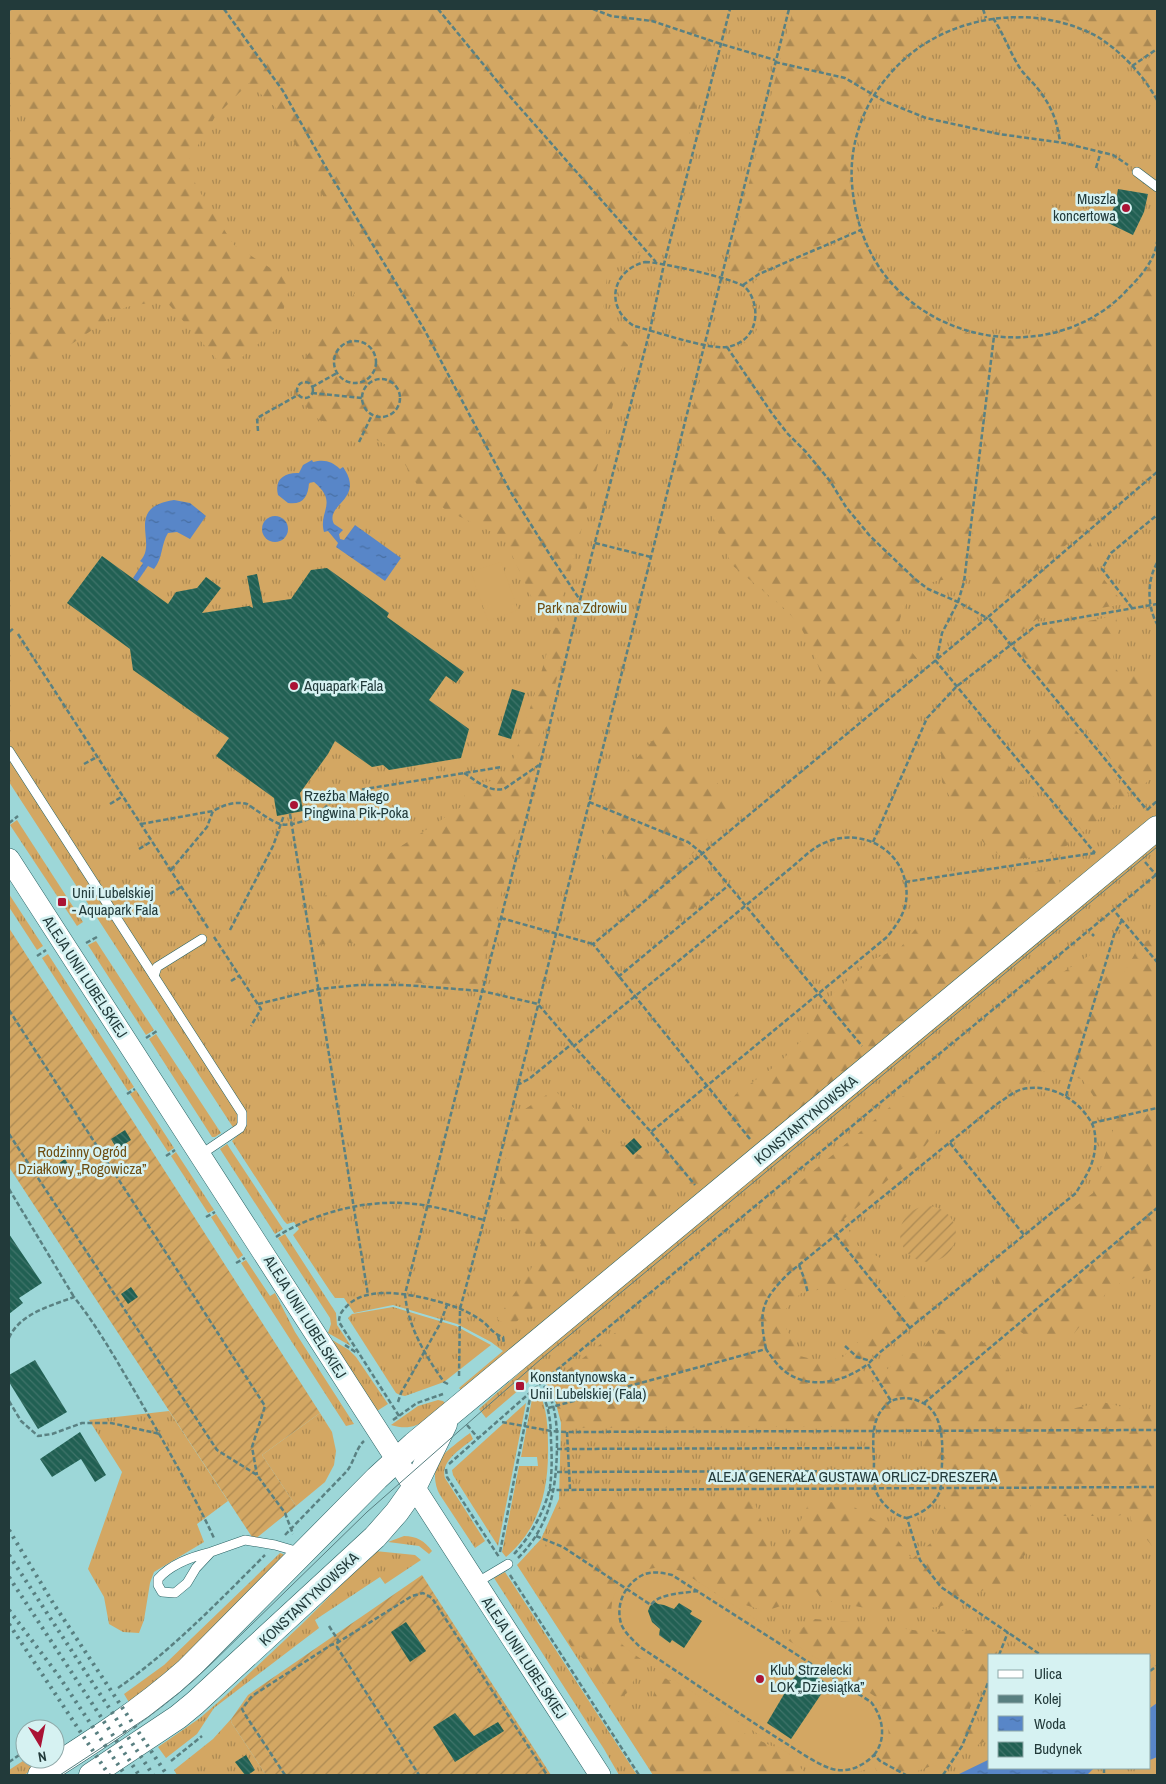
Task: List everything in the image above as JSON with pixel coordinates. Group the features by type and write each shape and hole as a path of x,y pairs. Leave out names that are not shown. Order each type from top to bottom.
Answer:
{"main road":[{"name":"KONSTANTYNOWSKA","path":"40,1775 142,1707 181,1676 396,1460 455,1407 1152,819"},
{"name":"KONSTANTYNOWSKA","path":"91,1775 178,1717 214,1687 374,1537 397,1512 414,1488 439,1435 455,1407"}],"street":[{"name":"ALEJA UNII LUBELSKIEJ","path":"9,859 600,1775"}],"lane":[{"path":"1137,172 1157,187"},
{"path":"9,751 242,1113 240,1128 200,1155"},
{"path":"154,976 157,967 202,939"},
{"path":"215,1550 196,1568 187,1583 175,1593 162,1592 158,1585 158,1579 164,1572 184,1560 245,1540 275,1545 303,1553"},
{"path":"476,1583 505,1564"}],"path":[{"path":"224,9 282,91 424,329 510,491 580,600"},
{"path":"438,9 506,92 656,262"},
{"path":"593,9 611,16 652,21 775,61 845,78 900,109 926,118 999,134 1060,142 1101,151 1113,155 1137,172"},
{"path":"448,1384 444,1382 424,1354 405,1294 730,9"},
{"path":"458,1376 460,1309 722,278 788,9"},
{"path":"983,9 986,18"},
{"path":"1157,100 1143,78 1132,66 1097,37 1077,27 1037,17 1016,15 986,18 959,25 921,45 902,60 873,95 860,126 852,160 852,187 861,230 884,274 898,290 915,304 937,318 974,333 1024,338 1042,336 1068,328 1094,316 1117,300 1132,286 1152,258 1157,242"},
{"path":"992,17 1019,67 1044,96 1054,114 1060,142"},
{"path":"1132,66 1157,49"},
{"path":"1096,168 1101,151"},
{"path":"743,286 759,274 861,230"},
{"path":"656,262 722,278 743,286 748,290 756,313 755,322 746,337 736,344 727,347 704,345 634,326 627,322 618,306 615,291 619,280 627,270 639,264 656,262"},
{"path":"936,660 942,633 958,602 966,575 994,336"},
{"path":"356,342 364,344 370,349 374,356 375,364 373,372 368,378 361,382 353,383 345,381 337,373 334,361 336,353 341,347 348,343 356,342"},
{"path":"727,347 771,412 830,481 846,507 870,536 928,589 988,618 1152,819"},
{"path":"312,387 337,373"},
{"path":"368,378 371,382"},
{"path":"379,379 387,380 398,390 400,398 394,412 387,416 379,417 372,415 366,409 362,398 365,387 371,382 379,379"},
{"path":"307,382 312,387 312,393 308,398 298,394 297,387 301,383 307,382"},
{"path":"312,393 362,398"},
{"path":"258,431 257,418 298,394"},
{"path":"359,442 372,415"},
{"path":"593,944 988,618 1157,472"},
{"path":"1132,608 1102,569 1111,554 1156,517"},
{"path":"595,543 651,557"},
{"path":"1157,563 1151,578 1151,605 1157,624"},
{"path":"873,842 927,718 957,686 1037,625 1157,604"},
{"path":"9,632 14,628"},
{"path":"18,634 261,1009 251,1026"},
{"path":"905,882 1095,853 936,660"},
{"path":"84,764 97,757"},
{"path":"464,773 487,788 497,790 504,789 540,764"},
{"path":"141,824 213,811 222,805 241,802 280,824 292,824 321,812 329,801 340,793 502,767"},
{"path":"110,804 123,796"},
{"path":"588,801 688,842 702,853 862,1046"},
{"path":"171,871 207,827 213,811"},
{"path":"290,814 368,1295"},
{"path":"230,930 273,846 284,815"},
{"path":"9,823 18,816"},
{"path":"517,1085 529,1079 574,1045 746,906 814,848 839,838 849,837 858,837 881,847 895,861 905,882 906,906 899,923 887,937 651,1132"},
{"path":"139,849 152,841"},
{"path":"639,1775 505,1564 447,1478 446,1473 449,1463 537,1386 1157,875 1144,861"},
{"path":"618,977 729,885"},
{"path":"170,894 181,887"},
{"path":"1116,913 1157,962"},
{"path":"500,918 593,944 750,1139"},
{"path":"1066,1096 1114,935 1122,920"},
{"path":"82,937 87,944 97,937"},
{"path":"36,956 45,950"},
{"path":"231,981 239,976"},
{"path":"258,1004 319,989 371,984 482,991 538,1004 695,1185"},
{"path":"9,1010 265,1406 252,1447 257,1475"},
{"path":"146,1038 157,1031"},
{"path":"1038,1087 1066,1096 1078,1105 1092,1123 1095,1134 1094,1158 1087,1175 1076,1193 868,1364 847,1377 829,1382 810,1382 797,1379 780,1368 766,1348 761,1321 766,1301 772,1290 799,1264 997,1104 1022,1089 1038,1087"},
{"path":"126,1094 135,1089"},
{"path":"1092,1123 1157,1108"},
{"path":"9,1134 218,1450 257,1475 285,1513"},
{"path":"950,1143 1024,1235"},
{"path":"166,1156 175,1150"},
{"path":"9,1189 74,1297 93,1320 160,1434 195,1497 215,1550"},
{"path":"276,1237 319,1217 372,1204 427,1205 484,1220"},
{"path":"924,1403 1157,1208"},
{"path":"206,1217 215,1212"},
{"path":"836,1235 910,1328"},
{"path":"236,1263 245,1258"},
{"path":"799,1264 808,1293"},
{"path":"399,1416 339,1322 340,1313 350,1302 368,1295 405,1294 447,1305 460,1309 482,1321 498,1336 500,1343"},
{"path":"9,1338 16,1325 25,1318 74,1297"},
{"path":"398,1402 401,1393 440,1324 447,1305"},
{"path":"498,1336 503,1336 502,1348"},
{"path":"845,1346 858,1357 871,1361"},
{"path":"548,1408 766,1348"},
{"path":"868,1364 891,1401"},
{"path":"505,1564 520,1548 531,1532 549,1490 552,1467 551,1431 548,1408 544,1396 537,1386"},
{"path":"517,1559 536,1536 555,1489 557,1432 553,1407 544,1386"},
{"path":"907,1397 924,1403 934,1411 939,1420 941,1431 941,1488 934,1503 915,1515 907,1518 900,1517 891,1511 880,1498 875,1488 872,1431 875,1421 891,1401 907,1397"},
{"path":"500,1552 530,1398"},
{"path":"387,1425 423,1400 455,1407 478,1438"},
{"path":"9,1401 21,1421 38,1436 52,1434 82,1423 111,1423 160,1434"},
{"path":"502,1422 557,1432 1157,1430"},
{"path":"567,1432 570,1490"},
{"path":"118,1688 155,1661 275,1545 347,1471 364,1442"},
{"path":"557,1449 873,1448"},
{"path":"557,1472 874,1472"},
{"name":"ALEJA GENERAŁA GUSTAWA ORLICZ-DRESZERA","path":"549,1490 1157,1487"},
{"path":"907,1518 920,1560 940,1587 1040,1654"},
{"path":"536,1536 562,1547 652,1605 654,1601 660,1598 698,1591"},
{"path":"660,1572 672,1575 698,1591 871,1702 877,1710 882,1729 880,1746 864,1764 847,1770 830,1768 813,1760 640,1647 630,1638 623,1627 619,1614 620,1601 627,1588 635,1580 646,1574 660,1572"},
{"path":"284,1775 242,1709 252,1696 331,1645 412,1596 422,1593 432,1598 547,1775"},
{"path":"329,1626 338,1640 337,1647 419,1775"},
{"path":"999,1654 1008,1632"},
{"path":"943,1775 962,1746 988,1683"},
{"path":"170,1761 202,1736"},
{"path":"874,1755 880,1761 906,1775"}],"green space":[{"name":"Park na Zdrowiu","path":"9,9 1157,9 1157,1775 653,1775 517,1565 541,1539 559,1499 561,1423 552,1389 535,1376 486,1418 479,1409 525,1368 507,1354 462,1391 459,1388 503,1351 491,1342 457,1324 393,1305 354,1313 344,1298 335,1298 293,1235 299,1229 294,1222 287,1224 284,1221 232,1141 238,1135 9,782"},
{"path":"9,9 721,9 659,254 640,252 615,262 607,278 603,303 607,324 628,345 576,551 554,627 569,631 477,987 376,980 370,952 365,948 345,942 318,945 311,905 461,807 464,802 464,785 499,780 501,774 508,775 554,628 532,598 504,538 446,510 419,488 397,451 360,431 319,420 294,393 296,370 355,293 354,247 317,186 276,108 249,83 215,117 189,160 196,186 234,245 291,281 279,327 226,370 165,300 126,307 45,362 18,359 9,347 9,139 34,123 9,87"},
{"path":"793,9 980,9 982,15 956,24 932,36 910,51 891,69 875,89 862,112 854,138 850,165 850,191 857,229 753,274 739,277 726,274"},
{"path":"985,9 1157,9 1157,47 1134,63 1100,36 1073,23 1047,16 1020,14 991,15"},
{"path":"1157,52 1157,95 1137,67"},
{"path":"857,235 862,238 869,255 883,276 908,301 924,314 942,323 986,338 989,341 990,347 963,576 927,584 913,594 902,613 899,632 921,664 856,715 823,679 812,649 799,624 785,609 732,565 721,541 712,513 702,497 675,478 708,349 722,350 735,348 746,342 754,334 760,323 761,312 758,300 750,287 763,275"},
{"path":"1157,252 1157,467 1002,600 981,581 967,576 996,346 1001,340 1038,339 1061,333 1095,318 1110,308 1137,283"},
{"path":"1088,537 1093,549 1104,553 1097,564 1097,571 1124,604 1037,619 1011,639 993,618 994,616"},
{"path":"501,562 518,610 488,621 471,572"},
{"path":"1116,616 1117,637 1112,652 1116,669 1125,676 1141,673 1157,678 1157,761 1152,778 1137,790 1016,647 1043,629"},
{"path":"958,703 1064,834 1068,845 1046,856 1006,860 984,843 954,805 942,782 941,754 929,736 941,715"},
{"path":"1064,716 1129,795 1083,832 1017,752"},
{"path":"667,725 681,736 670,753 716,781 736,811 689,857 718,889 675,923 652,896 631,903 613,875 602,849 607,805 633,762"},
{"path":"17,820 83,922 77,926 10,825"},
{"path":"1039,870 1058,875 1062,892 706,1186 672,1187 612,1243 510,1327 497,1319 531,1269 541,1244 495,1213 501,1175 516,1115 554,1090 596,1128 647,1160 667,1141 678,1120 702,1107 717,1118 736,1094 778,1064 806,1036 817,1014 836,990 870,961 901,947 916,928 930,936 955,934 973,915 990,892"},
{"path":"9,894 43,946 37,950 9,907"},
{"name":"Rodzinny Ogród Działkowy „Rogowicza”","path":"9,928 320,1413 262,1455 296,1506 254,1540 9,1167"},
{"path":"1157,937 1157,1267 1111,1287 1073,1335 1031,1339 989,1310 999,1267 1093,1193 1114,1127 1082,1079 1043,1071 964,1121 940,1126 916,1158 844,1219 855,1244 882,1259 875,1278 858,1292 833,1287 801,1293 785,1310 784,1324 800,1356 823,1362 843,1357 913,1288 925,1307 860,1363 870,1385 906,1352 919,1354 937,1329 977,1338 1001,1356 1019,1395 1025,1414 1053,1413 1103,1402 1150,1414 1157,1434 1157,1552 1131,1520 1130,1512 1118,1516 1052,1516 1030,1501 1033,1542 1008,1581 939,1607 882,1611 822,1600 816,1591 801,1599 766,1611 728,1600 680,1571 669,1568 655,1568 622,1644 644,1661 627,1693 615,1702 597,1674 571,1646 533,1586 538,1557 544,1550 554,1517 562,1502 754,1501 772,1549 798,1526 810,1501 848,1503 890,1530 912,1559 933,1541 947,1499 923,1443 925,1426 564,1428 550,1384 695,1270 903,1096 907,1097 1030,993 1093,953 1121,978 1141,943"},
{"path":"96,941 154,1030 146,1035 88,945"},
{"path":"48,954 134,1087 128,1091 42,958"},
{"path":"156,1034 221,1133 215,1137 212,1137 149,1039"},
{"path":"136,1090 174,1148 168,1152 130,1094"},
{"path":"227,1144 283,1229 275,1234 220,1149"},
{"path":"176,1152 214,1210 208,1213 171,1156"},
{"path":"928,1206 939,1208 948,1214 954,1223 956,1234 954,1245 948,1254 939,1260 928,1262 917,1260 908,1254 902,1245 900,1234 902,1223 908,1214 917,1208"},
{"path":"216,1214 243,1255 238,1259 211,1217"},
{"path":"285,1234 336,1313 337,1325 351,1346 328,1333 331,1324 330,1318 278,1238"},
{"path":"246,1260 270,1296 275,1293 295,1332 354,1424 346,1426 241,1263"},
{"path":"393,1307 456,1326 491,1345 444,1382 405,1396 400,1395 396,1393 348,1318 352,1314"},
{"path":"329,1338 349,1350 356,1357 388,1404 377,1411"},
{"path":"539,1392 545,1411 548,1432 547,1477 544,1492 540,1507 527,1533 518,1546 506,1557 502,1552 519,1466 538,1466 537,1457 521,1457 532,1399"},
{"path":"438,1400 446,1404 421,1423 408,1427 391,1425 418,1406"},
{"path":"526,1403 498,1546 453,1475 452,1470"},
{"path":"169,1411 228,1501 197,1524 204,1542 154,1572 150,1583 144,1620 139,1633 123,1632 109,1624 104,1597 88,1569 122,1472 89,1420"},
{"path":"320,1413 332,1432 336,1451 334,1465 325,1482 296,1506 262,1455"},
{"path":"470,1433 473,1439 448,1461 444,1472 445,1478 485,1541 475,1548 440,1495 436,1487 435,1478 437,1464 441,1457"},
{"path":"404,1536 420,1540 432,1551 429,1554 419,1546 388,1542"},
{"path":"375,1551 415,1555 421,1560 385,1584 380,1577 315,1620 319,1628 214,1708 197,1734 166,1758 158,1747 200,1718 224,1697 302,1624"},
{"path":"280,1553 284,1556 197,1648 130,1704 124,1694 164,1665"},
{"name":"Klub Strzelecki LOK „Dziesiątka”","path":"655,1568 669,1568 681,1571 876,1697 882,1708 888,1731 886,1751 880,1760 871,1767 858,1772 839,1775 819,1773 627,1649 613,1628 611,1608 613,1598 622,1582 630,1576"},
{"path":"505,1572 637,1775 619,1775 494,1578"},
{"path":"422,1575 551,1775 266,1775 231,1722 248,1695"},
{"path":"815,1619 864,1623 927,1632 979,1630 998,1651 996,1654 988,1654 988,1671 964,1720 983,1732 988,1728 988,1740 942,1762 907,1775 879,1775 875,1768 870,1729 883,1705 782,1642"},
{"path":"657,1675 680,1685 722,1723 791,1755 806,1775 653,1775 625,1725 652,1705"},
{"path":"232,1718 231,1722 266,1775 177,1775 174,1770 213,1739"},
{"path":"15,1766 15,1769 33,1769 24,1775 9,1775 9,1770"}],"water":[{"path":"312,460 313,462 328,461 340,469 343,467 349,478 350,487 348,494 334,511 332,517 334,524 343,530 339,534 340,539 344,540 355,525 401,558 385,581 336,547 338,543 328,531 324,532 323,518 327,502 321,489 314,482 309,483 306,496 297,503 288,503 278,495 279,481 285,475 299,473 303,465"},
{"path":"174,500 190,503 206,516 190,539 177,532 168,533 157,565 154,569 148,566 137,582 133,578 143,563 140,561 145,554 146,518 150,510 159,504"},
{"path":"275,516 284,520 288,529 284,538 275,542 266,538 262,529 266,520"},
{"path":"1157,1703 1157,1757 1151,1760 1151,1707"},
{"path":"988,1760 988,1769 1093,1769 1087,1775 957,1775"}],"building":[{"name":"Muszla koncertowa","path":"1118,189 1148,194 1144,212 1133,235 1106,222 1115,206"},
{"name":"Aquapark Fala","path":"102,556 168,604 176,592 197,588 206,577 221,588 202,613 249,606 253,608 247,576 257,574 263,603 291,599 311,570 327,568 389,613 387,617 464,672 456,683 446,676 429,700 469,729 461,758 389,770 383,765 372,767 335,741 300,793 303,811 277,816 274,798 216,756 229,738 133,670 130,649 67,603"},
{"path":"512,689 525,693 511,739 498,735"},
{"path":"125,1130 131,1140 117,1149 111,1139"},
{"path":"634,1138 642,1147 633,1155 625,1146"},
{"path":"65,1159 71,1169 61,1176 55,1166"},
{"path":"9,1234 42,1283 19,1298 23,1303 9,1314"},
{"path":"131,1287 138,1297 128,1304 121,1294"},
{"path":"35,1360 67,1412 38,1429 9,1382 9,1375"},
{"path":"80,1432 106,1475 95,1482 81,1459 52,1477 40,1459"},
{"path":"655,1602 674,1609 679,1603 692,1611 690,1614 702,1621 684,1648 672,1640 670,1643 659,1635 660,1629 652,1622 648,1611"},
{"path":"406,1622 426,1651 410,1662 391,1632"},
{"path":"803,1668 828,1684 791,1739 767,1723 793,1679"},
{"path":"455,1713 474,1736 498,1722 504,1731 455,1762 433,1727"},
{"path":"246,1755 255,1770 248,1775 245,1775 235,1762"}],"tram line":[{"path":"60,1775 148,1717 180,1692 367,1512 541,1359 1157,847"}],"railway":[{"path":"9,1530 53,1603 167,1775"},
{"path":"9,1555 153,1775"},
{"path":"9,1577 139,1775"},
{"path":"9,1610 58,1675 125,1775"},
{"path":"9,1624 109,1775"}],"place":[{"name":"Muszla koncertowa","path":"1126,208"},
{"name":"Aquapark Fala","path":"294,686"},
{"name":"Rzeźba Małego Pingwina Pik-Poka","path":"294,805"},
{"name":"Unii Lubelskiej - Aquapark Fala","path":"62,902"},
{"name":"Konstantynowska - Unii Lubelskiej (Fala)","path":"520,1386"},
{"name":"Klub Strzelecki LOK „Dziesiątka”","path":"760,1679"}]}
